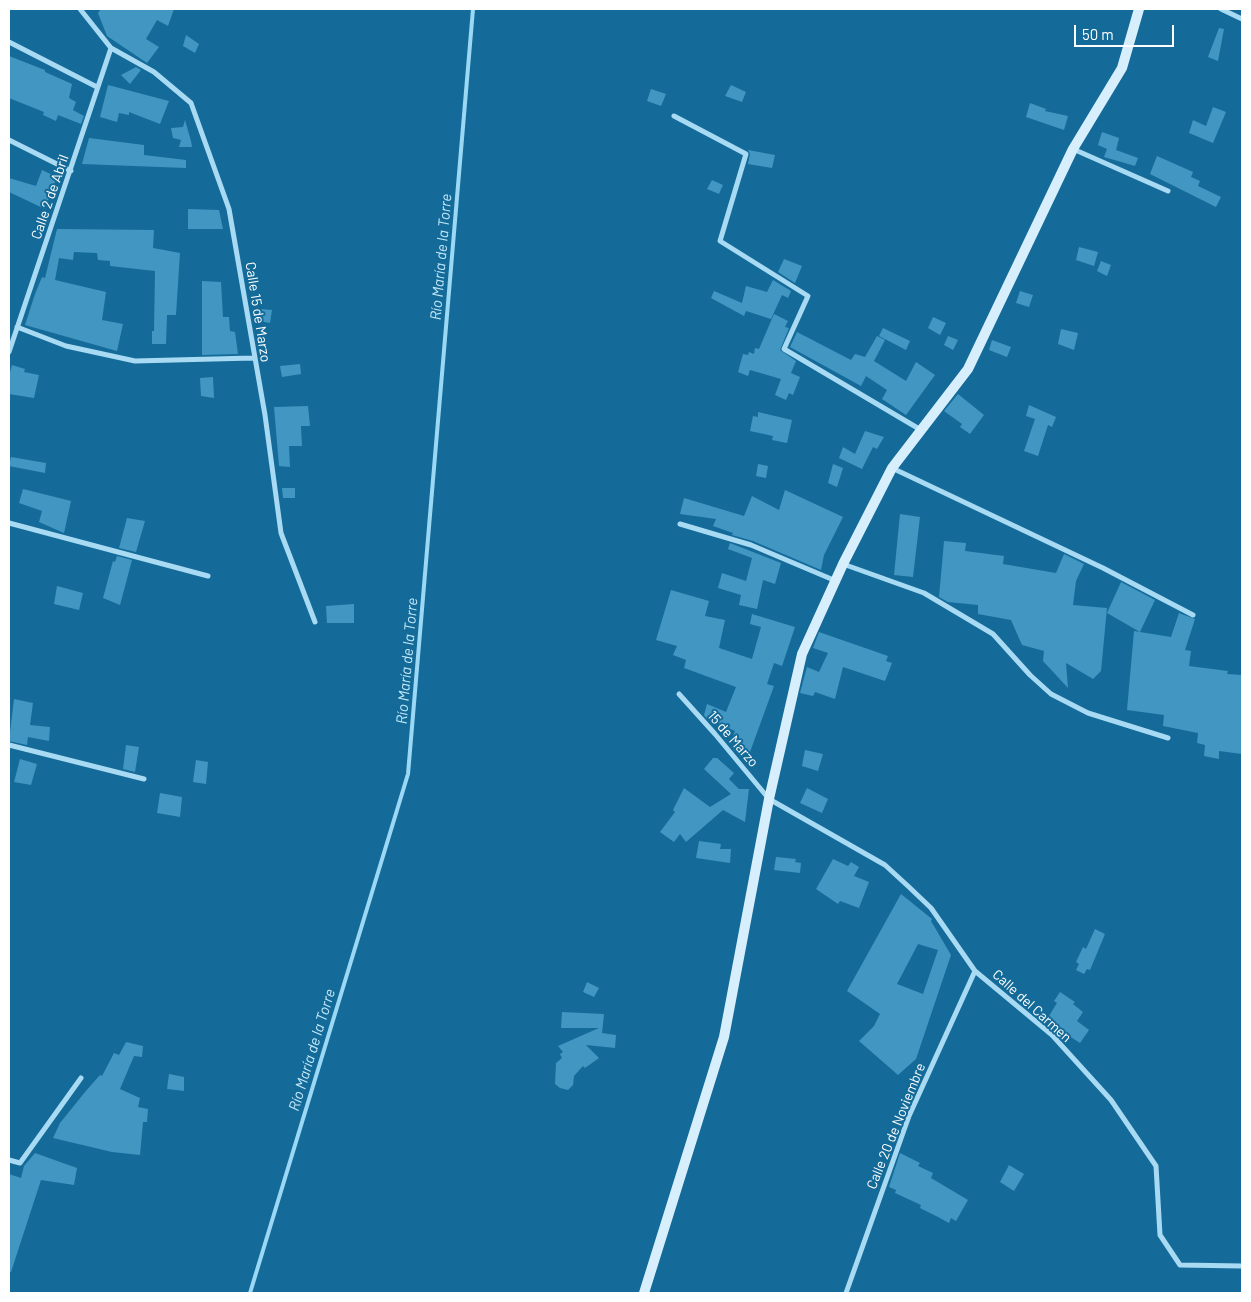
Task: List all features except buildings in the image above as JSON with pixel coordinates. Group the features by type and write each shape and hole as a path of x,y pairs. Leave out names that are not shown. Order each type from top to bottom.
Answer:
{"main road":[{"path":"644,1293 724,1037 769,800 802,654 843,564 892,468 968,369 1073,149 1122,68 1139,9"}],"street":[{"path":"80,9 111,48"},
{"path":"1221,9 1242,18"},
{"path":"9,42 96,87"},
{"name":"Calle 2 de Abril","path":"9,352 71,171 96,87 111,48"},
{"name":"Calle 15 de Marzo","path":"111,48 154,72 191,103 229,209 265,415 281,533 315,622"},
{"path":"674,116 746,154 720,241 808,296 784,349 921,430"},
{"path":"9,140 71,171"},
{"path":"1073,149 1168,191"},
{"path":"17,327 66,346 135,362 254,358"},
{"path":"892,468 1103,568 1193,615"},
{"path":"9,523 208,576"},
{"path":"680,524 751,545 836,582"},
{"path":"843,564 924,593 993,634 1030,676 1058,698 1088,713 1168,738"},
{"name":"15 de Marzo","path":"678,694 715,734 769,800"},
{"path":"9,744 144,779"},
{"name":"Calle del Carmen","path":"769,800 886,865 932,908 975,971 1052,1035 1111,1100 1156,1166 1160,1235 1180,1265 1242,1266"},
{"name":"Calle 20 de Noviembre","path":"846,1293 909,1116 975,971"},
{"path":"9,1160 20,1163 81,1078"}],"waterway":[{"name":"Río María de la Torre","path":"250,1293 408,774 473,9"}]}
